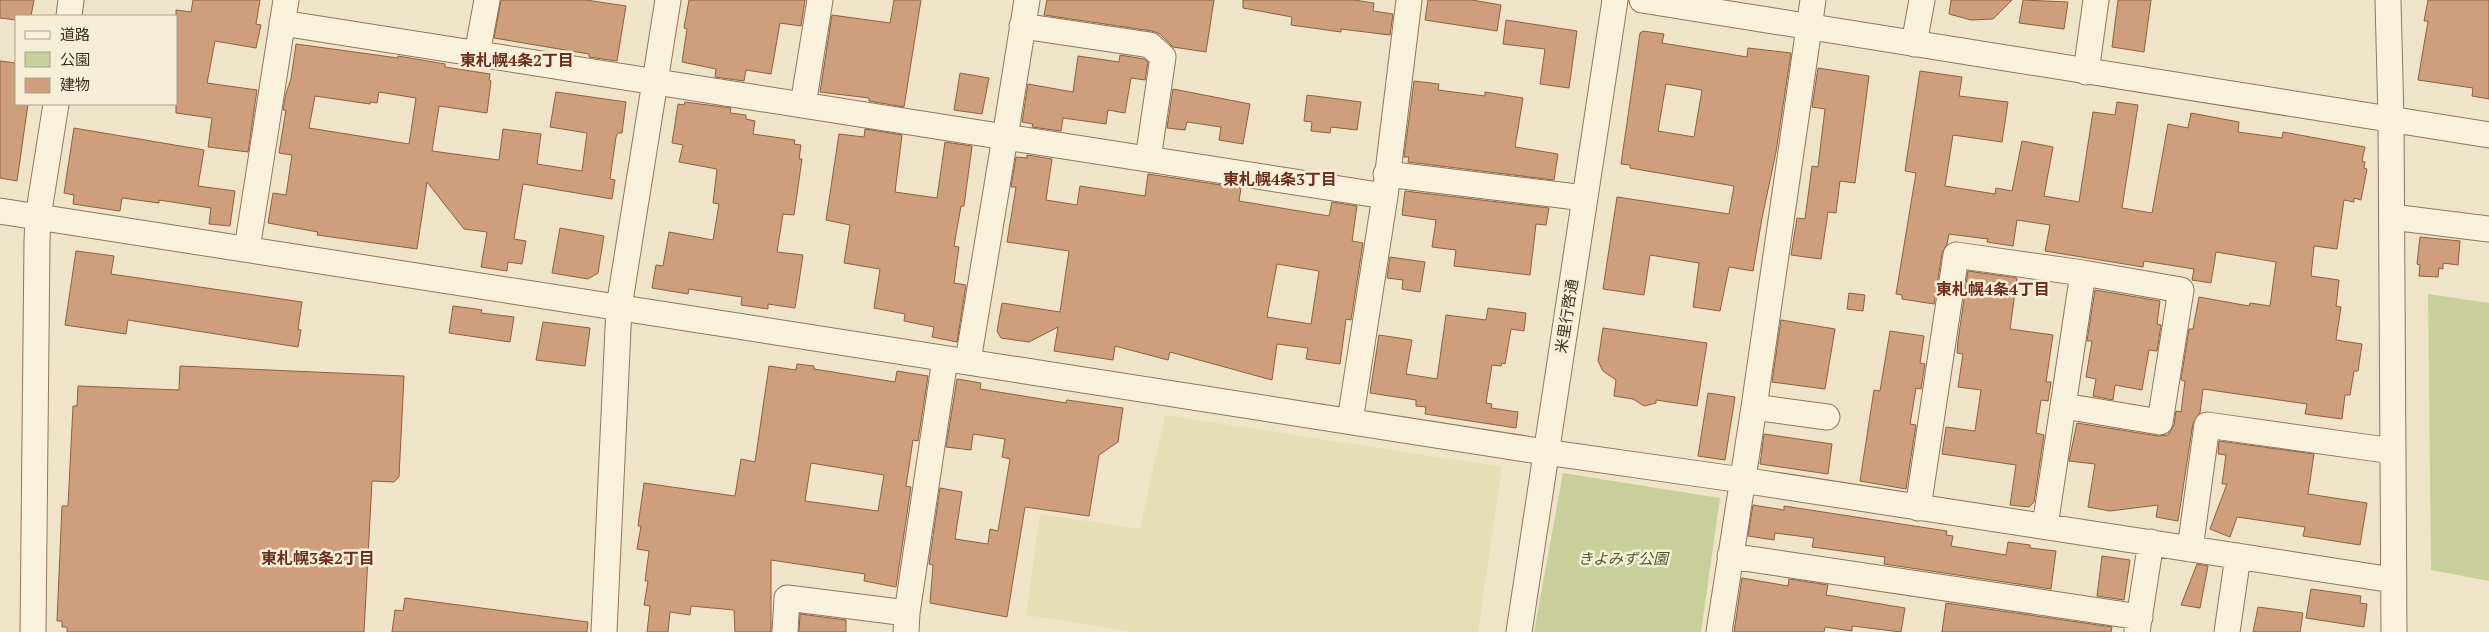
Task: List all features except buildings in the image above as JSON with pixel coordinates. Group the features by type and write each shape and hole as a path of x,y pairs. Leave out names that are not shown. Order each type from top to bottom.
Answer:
{"street":[{"path":"69,15 71,0"},
{"path":"478,54 487,0"},
{"path":"604,632 619,307 668,0"},
{"path":"803,105 820,0"},
{"path":"785,632 786,598 906,622 957,360 1005,136 1027,0"},
{"path":"1350,421 1385,185 1409,0"},
{"name":"米里行啓通","path":"1519,632 1615,0"},
{"path":"1642,0 2489,135"},
{"path":"1719,632 1754,407 1813,0"},
{"path":"1914,44 1922,0"},
{"path":"2086,72 2096,0"},
{"path":"2388,0 2392,217 2394,632"},
{"path":"247,249 284,11 478,54 1148,159 1385,185 1585,198"},
{"path":"1022,26 1150,45 1163,57 1148,159"},
{"path":"33,632 38,217 56,105"},
{"path":"0,211 1545,452 1742,480 2393,580"},
{"path":"2392,217 2489,230"},
{"path":"1918,508 1956,255 2083,273 2181,290 2160,422 2064,406"},
{"path":"2045,526 2083,273"},
{"path":"1754,407 1827,417"},
{"path":"2190,548 2207,424 2393,451"},
{"path":"1730,556 2139,624 2151,542"},
{"path":"2227,632 2238,556"}],"shaded area":[{"path":"1165,415 1502,467 1478,632 1134,632 1026,615 1040,514 1140,529"}],"green space":[{"path":"2428,294 2489,303 2489,581 2431,570"},
{"name":"きよみず公園","path":"1563,473 1720,498 1701,632 1534,632"}],"district":[{"name":"東札幌4条2丁目","path":"517,60"},
{"name":"東札幌4条3丁目","path":"1280,179"},
{"name":"東札幌4条4丁目","path":"1993,289"},
{"name":"東札幌3条2丁目","path":"318,558"}]}
